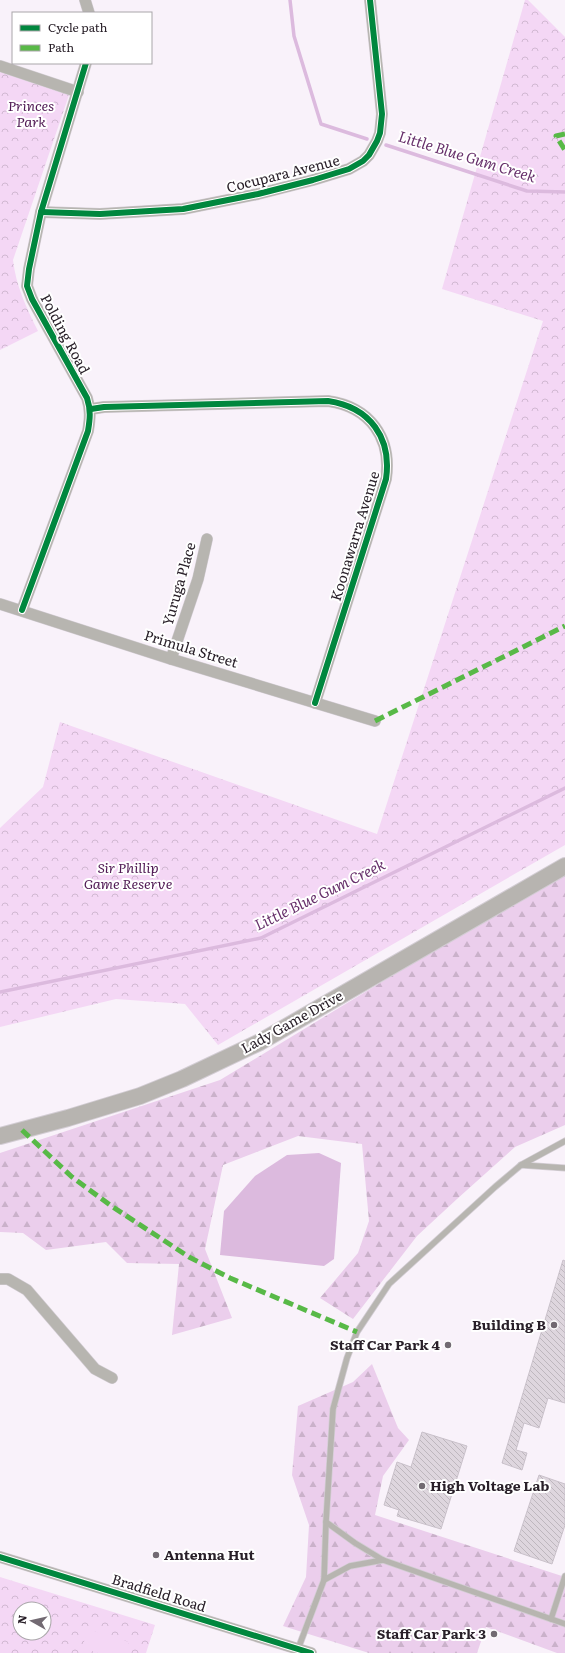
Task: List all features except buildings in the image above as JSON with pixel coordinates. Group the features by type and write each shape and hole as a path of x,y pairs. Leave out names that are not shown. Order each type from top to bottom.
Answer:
{"main road":[{"name":"Lady Game Drive","path":"0,1136 68,1118 140,1096 182,1079 260,1042 565,866"}],"street":[{"path":"85,0 89,12"},
{"name":"Cocupara Avenue","path":"41,212 107,214 171,211 197,208 300,183 356,166 369,156 378,137 382,123 370,0"},
{"name":"Polding Road","path":"86,64 41,212 27,286 32,299 87,398 91,409"},
{"path":"0,66 78,92"},
{"name":"Koonawarra Avenue","path":"91,409 104,407 328,401 338,402 357,410 365,416 378,431 387,453 388,469 386,479 315,703"},
{"path":"22,610 88,431 91,409"},
{"name":"Yuruga Place","path":"171,659 198,578 207,539"},
{"name":"Primula Street","path":"0,604 171,659 375,721"},
{"path":"0,1278 8,1279 27,1290 94,1369 112,1378"},
{"name":"Bradfield Road","path":"0,1556 311,1653"}],"lane":[{"path":"298,1649 324,1580 333,1408 347,1358 357,1332 389,1284 521,1165 565,1141"},
{"path":"521,1165 565,1168"},
{"path":"326,1522 355,1543 384,1560 565,1624"},
{"path":"324,1580 350,1566 384,1560"},
{"path":"551,1619 565,1576"}],"green space":[{"name":"Sir Phillip Game Reserve","path":"525,0 528,0 565,37 565,845 218,1045 185,1004 116,999 0,1027 0,828 43,787 60,722 377,834 543,321 442,289"},
{"name":"Princes Park","path":"0,72 69,95 13,260 19,288 38,331 0,350"},
{"path":"565,871 565,1125 515,1147 457,1199 417,1236 353,1319 320,1298 358,1253 369,1221 362,1144 298,1136 223,1165 205,1249 232,1318 172,1335 179,1264 127,1263 106,1242 46,1250 23,1233 0,1232 0,1153 220,1080"},
{"path":"372,1364 398,1428 409,1440 383,1476 375,1515 565,1577 565,1653 557,1653 486,1627 477,1653 369,1653 283,1626 306,1577 309,1525 292,1475 298,1406 353,1382"},
{"path":"0,1577 155,1625 146,1653 0,1653"},
{"path":"88,1629 129,1642 125,1653 98,1653 82,1648"}],"shaded area":[{"path":"319,1153 341,1163 334,1259 324,1266 220,1255 224,1211 255,1176 287,1155"}],"waterway":[{"name":"Little Blue Gum Creek","path":"290,0 294,36 321,124 367,139"},
{"name":"Little Blue Gum Creek","path":"386,145 527,191 565,192"},
{"name":"Little Blue Gum Creek","path":"0,992 261,938 565,788"}],"marked path":[{"path":"565,134 556,136 565,150"},
{"path":"375,721 565,626"},
{"path":"22,1130 72,1177 110,1205 189,1257 230,1278 357,1332"}],"cycle path":[{"path":"41,212 100,214 183,209 258,194 313,180 349,169 363,161 369,155 377,141 380,133 382,114 370,0"},
{"path":"22,610 88,431 90,411 87,398 32,299 27,286 41,212 86,64"},
{"path":"91,409 104,407 328,401 343,404 356,410 375,427 385,450 387,464 386,479 315,703"},
{"path":"0,1557 311,1653"}],"place":[{"name":"Building B","path":"554,1325"},
{"name":"Staff Car Park 4","path":"448,1345"},
{"name":"High Voltage Lab","path":"422,1486"},
{"name":"Antenna Hut","path":"156,1555"},
{"name":"Staff Car Park 3","path":"494,1634"}]}
